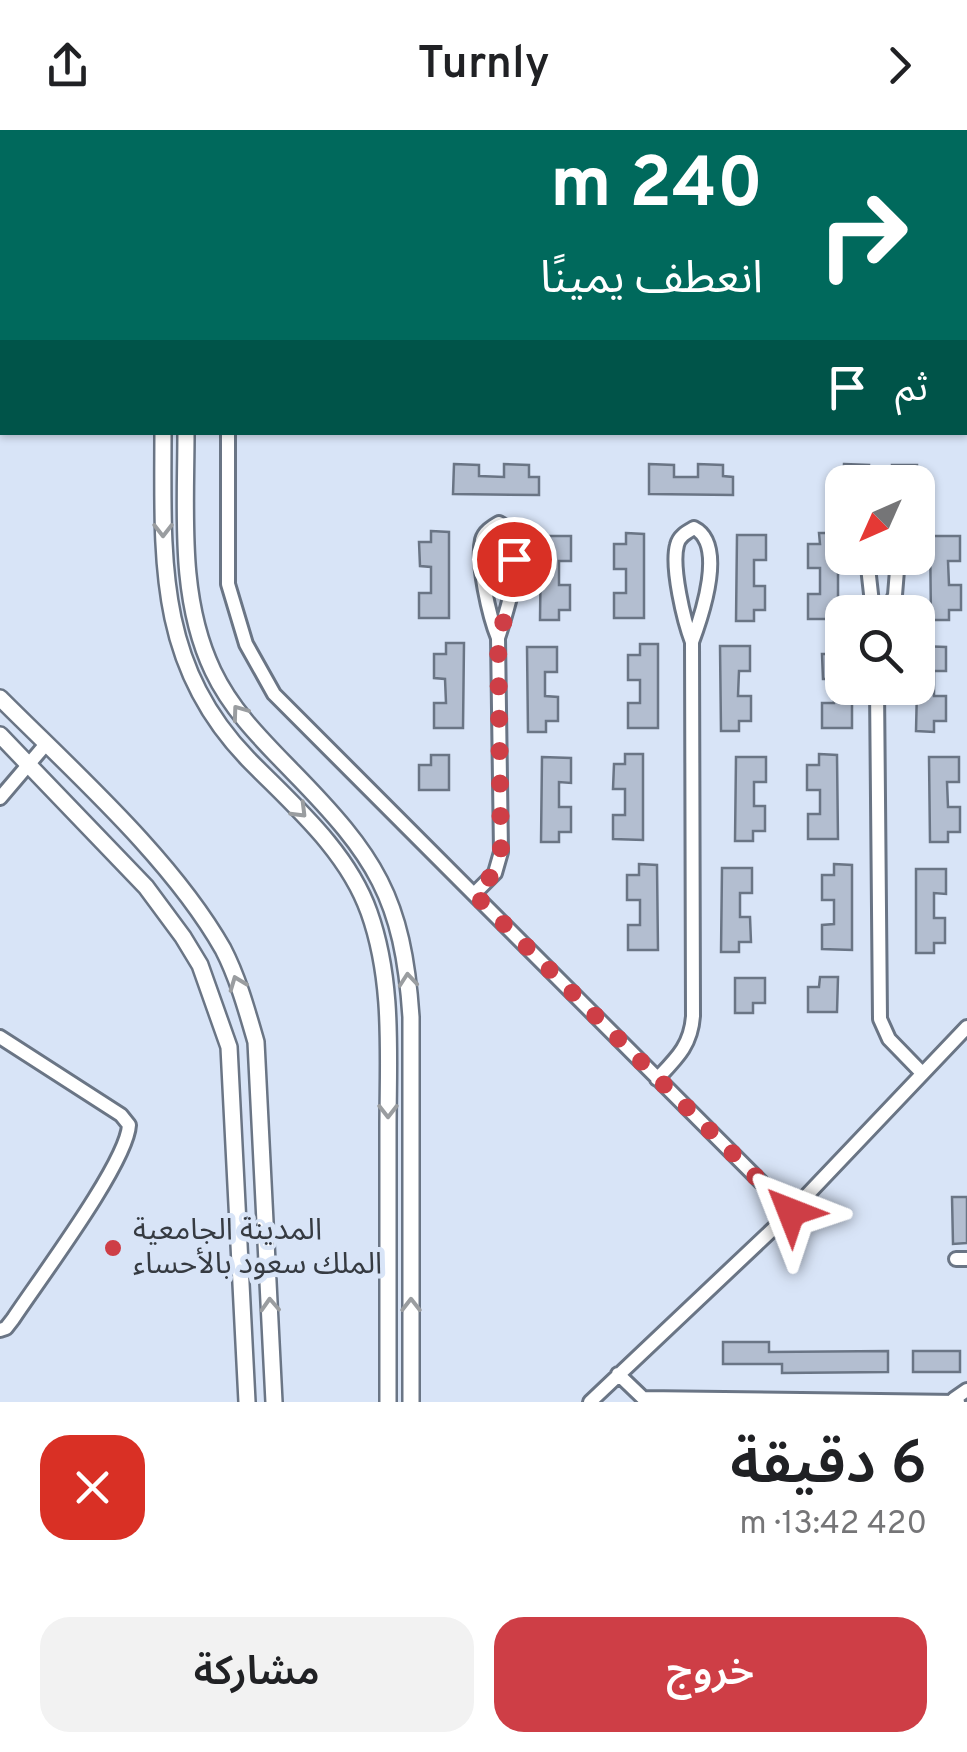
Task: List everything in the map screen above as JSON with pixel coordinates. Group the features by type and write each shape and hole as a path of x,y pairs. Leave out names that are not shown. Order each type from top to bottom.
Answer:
{"main road":[{"path":"163,435 166,588 176,642 193,684 244,754 342,860 368,909 381,950 388,1018 388,1402"},
{"path":"186,435 190,592 198,636 214,673 250,727 363,850 385,888 401,934 408,966 411,1017 411,1402"},
{"path":"163,482 186,482"},
{"path":"0,698 168,870 225,953 241,994 256,1042 274,1402"},
{"path":"0,735 146,888 183,936 215,1002 229,1047 247,1402"}],"street":[{"path":"228,435 228,584 246,644 274,694 791,1212"},
{"path":"474,894 495,872 501,852 498,638 511,600 514,538 509,528 499,523 482,540 489,614 498,638"},
{"path":"658,1078 692,1037 692,642 706,604 709,543 704,533 694,528 683,534 677,545 683,619 692,642"},
{"path":"877,705 880,1018 889,1039 922,1073"},
{"path":"0,798 46,744"},
{"path":"590,1402 791,1212 967,1028"},
{"path":"0,1036 129,1125 128,1138 103,1183 6,1328 0,1330"},
{"path":"618,1374 643,1398 956,1401 967,1390"}],"building":[{"path":"454,464 479,465 479,476 504,477 504,464 529,465 529,477 539,477 539,495 453,494"},
{"path":"649,464 674,465 674,477 698,477 698,464 723,465 723,476 733,477 733,495 649,494"},
{"path":"431,531 449,532 449,618 419,618 419,593 431,593 431,567 420,566 419,542 431,542"},
{"path":"626,533 644,534 644,618 614,618 614,593 626,593 626,569 614,569 614,544 626,544"},
{"path":"819,533 825,533 825,575 838,575 838,595 825,595 825,619 808,619 808,594 820,594 820,568 808,568 808,544 820,544"},
{"path":"737,535 766,535 766,560 754,560 754,586 765,586 765,610 754,610 754,621 736,621"},
{"path":"541,536 571,536 571,561 559,561 559,585 570,585 570,610 559,610 559,620 540,620"},
{"path":"935,536 960,536 960,561 948,561 949,585 961,585 961,610 949,610 949,620 935,620 935,595 931,595"},
{"path":"446,643 464,643 463,728 434,728 434,703 446,703 445,679 434,678 434,654 446,654"},
{"path":"640,644 658,644 658,728 628,728 628,703 640,703 640,680 628,680 628,655 640,655"},
{"path":"720,646 750,646 750,671 739,671 738,696 751,696 751,721 739,721 739,731 721,731"},
{"path":"527,647 557,647 557,672 545,672 545,696 558,697 558,721 546,721 546,732 528,732"},
{"path":"935,647 946,647 946,671 935,671"},
{"path":"935,696 946,696 946,721 934,721 934,732 916,731 917,705 935,705"},
{"path":"822,703 852,705 852,728 822,728"},
{"path":"625,754 643,754 643,840 613,839 613,815 625,815 625,789 613,789 614,764 625,764"},
{"path":"819,754 837,755 838,839 808,839 808,814 820,814 820,790 807,790 807,765 819,765"},
{"path":"431,755 449,755 449,790 419,790 419,765 431,765"},
{"path":"542,757 571,758 571,783 559,782 559,807 571,807 571,832 559,832 559,842 541,842"},
{"path":"736,757 766,757 766,782 754,782 754,806 765,806 765,831 753,831 753,841 735,841"},
{"path":"929,757 959,757 959,782 947,782 948,807 960,807 960,832 948,832 948,842 930,842"},
{"path":"639,864 657,865 658,950 628,950 628,925 640,925 640,900 627,900 627,875 639,875"},
{"path":"834,864 852,865 852,950 822,949 822,925 834,924 834,900 822,900 822,875 834,875"},
{"path":"722,868 752,868 752,893 740,893 740,917 750,917 751,942 739,942 739,952 721,952"},
{"path":"916,869 946,869 946,894 934,893 934,918 945,918 945,943 934,943 934,953 916,953"},
{"path":"820,977 838,977 837,1012 808,1012 808,987 819,987"},
{"path":"735,978 765,978 765,1003 753,1003 753,1013 735,1013"},
{"path":"952,1197 967,1197 967,1243 953,1244"},
{"path":"723,1342 769,1342 769,1352 888,1351 888,1372 782,1373 782,1364 723,1364"},
{"path":"913,1351 960,1351 960,1372 913,1372"}],"place":[{"name":"المدينة الجامعية الملك سعود بالأحساء","path":"113,1248"}],"route":[{"path":"514,559 511,600 498,638 501,852 495,872 474,894 791,1212"}]}
